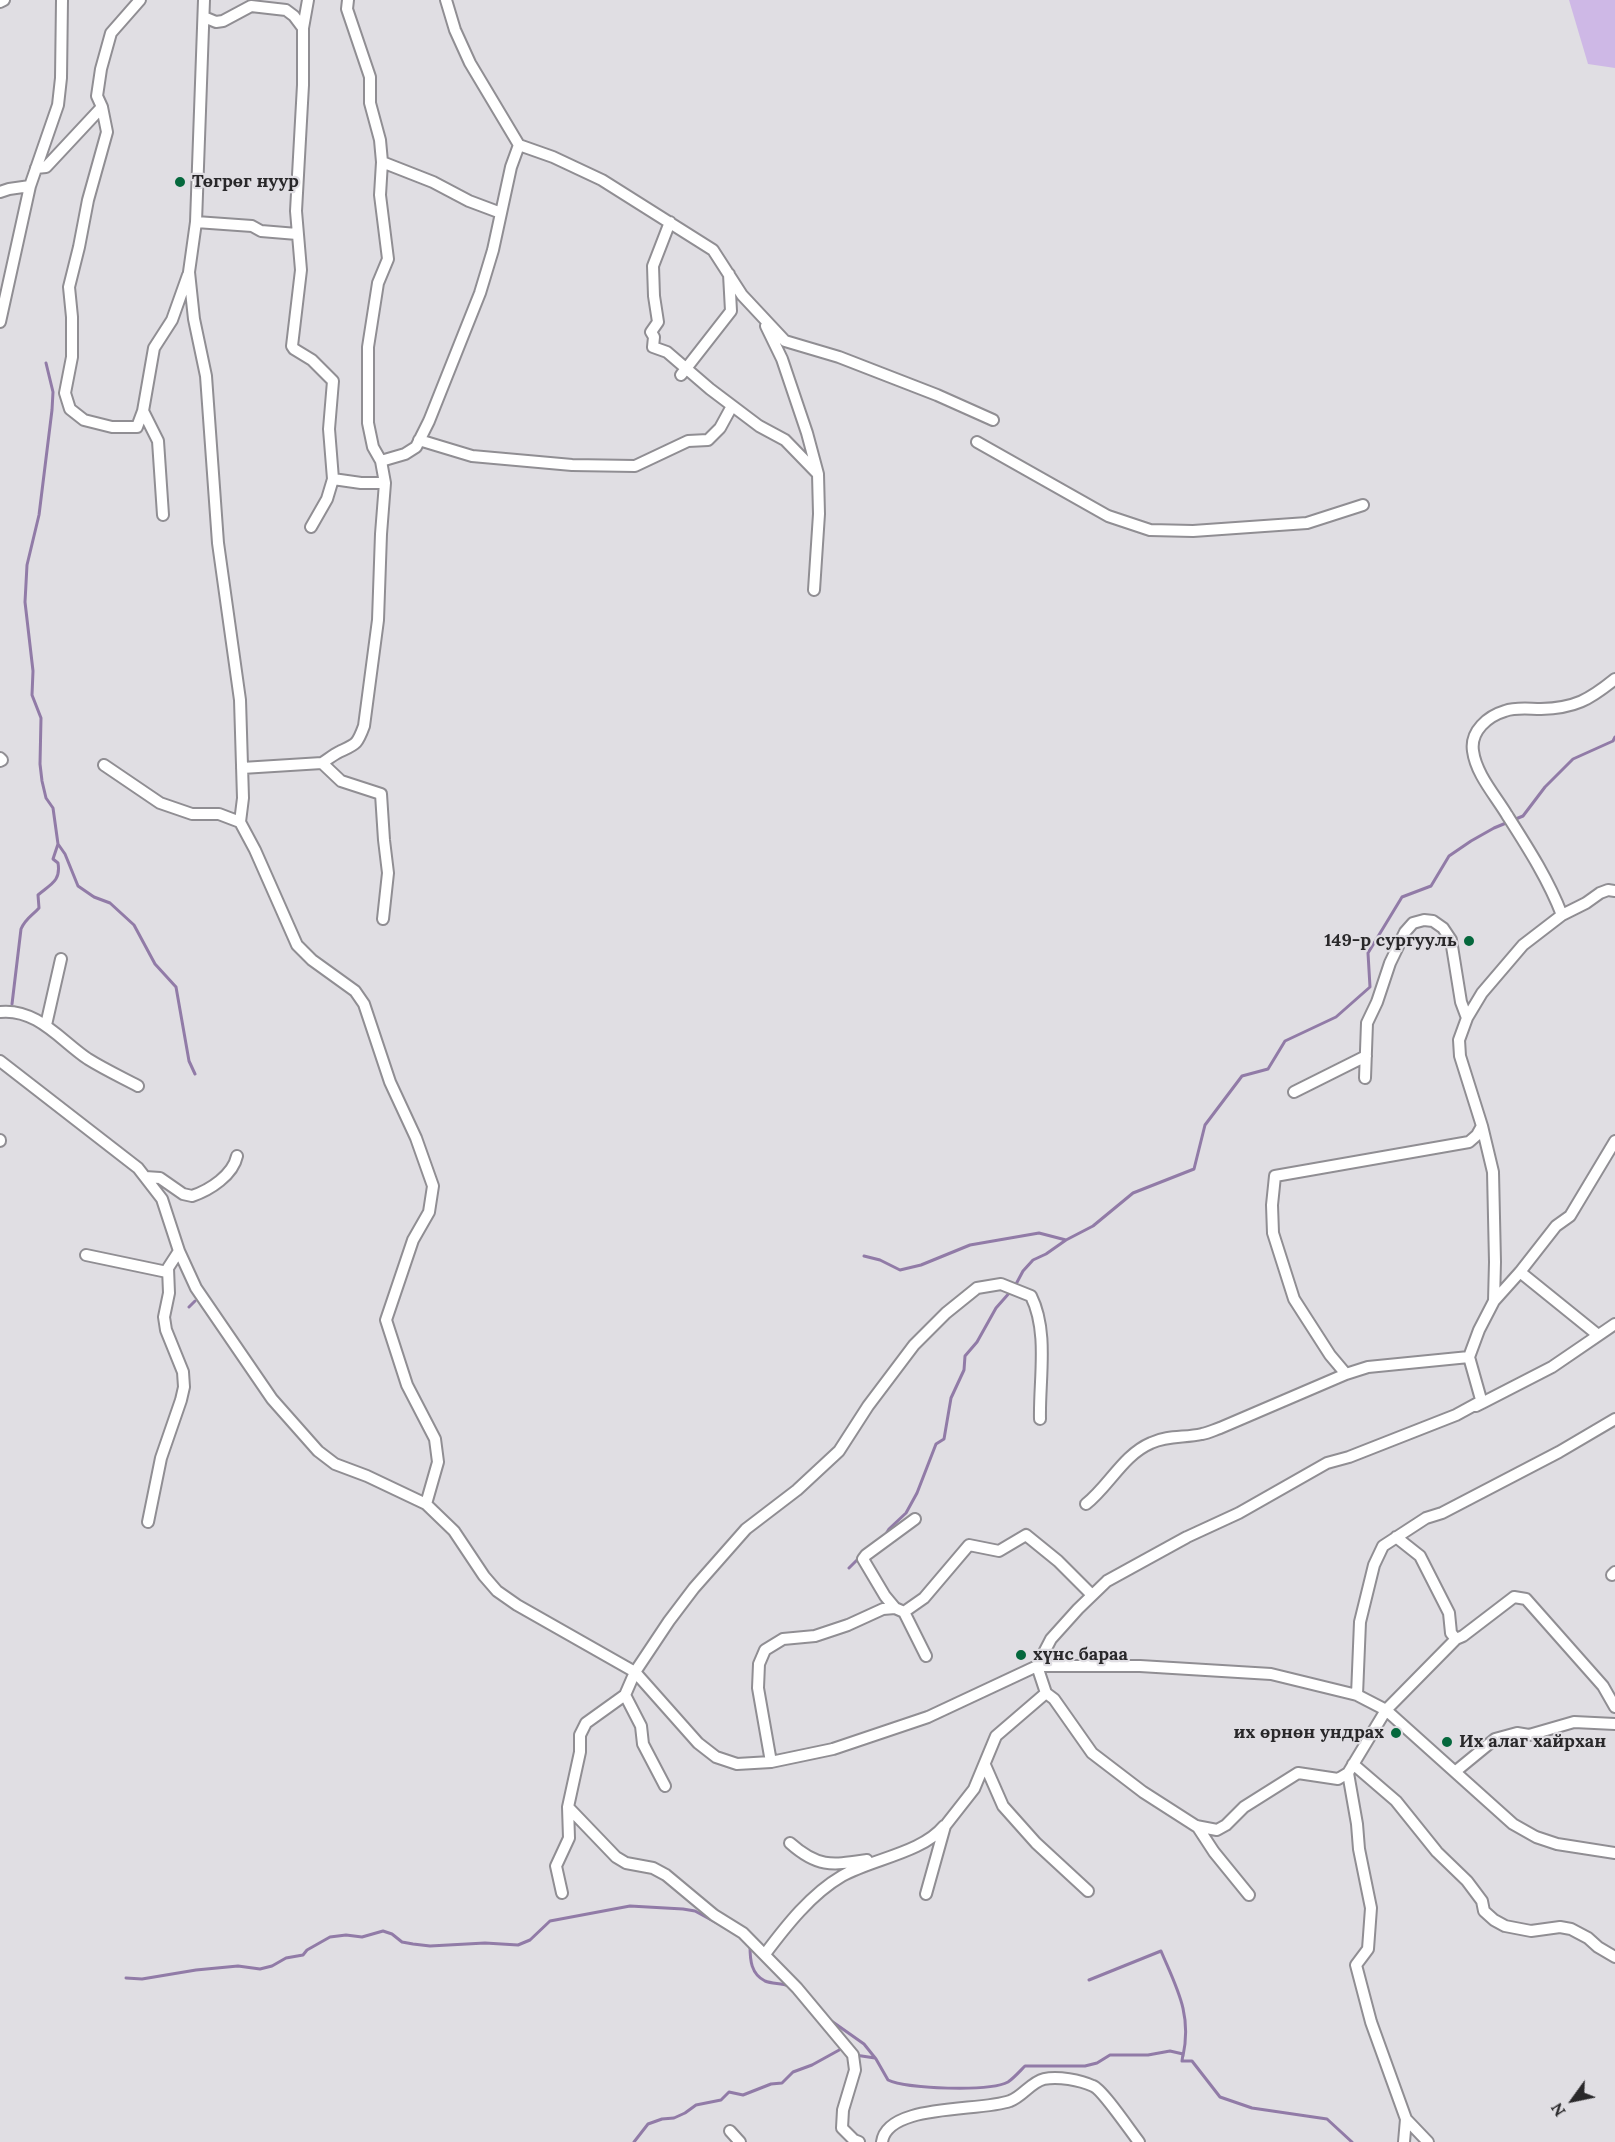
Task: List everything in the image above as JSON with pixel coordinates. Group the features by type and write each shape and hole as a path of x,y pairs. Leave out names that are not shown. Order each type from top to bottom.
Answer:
{"street":[{"path":"0,2 4,0"},
{"path":"0,322 30,186 58,105 62,78 62,0"},
{"path":"140,0 111,33 101,69 97,96 102,107 107,132 88,200 69,287 72,357 65,393 70,409 84,420 112,427 137,427 143,411 154,348 172,320 189,272 196,222 204,0"},
{"path":"308,0 303,28 303,85 296,211 302,270 292,346 333,379 329,429 333,478 327,499 311,527"},
{"path":"242,768 322,763 358,742 364,726 378,620 385,483 381,461 374,447 368,423 368,347 378,284 388,259 380,195 382,162 380,140 370,103 370,77 346,9 348,0"},
{"path":"446,0 455,30 470,63 519,145 553,157 602,180 713,249 742,294 784,341 839,357 937,395 993,420"},
{"path":"204,17 216,22 223,21 251,6 286,10 303,28"},
{"path":"36,168 46,167 102,107"},
{"path":"381,461 405,454 416,447 429,421 480,293 511,167 519,145"},
{"path":"382,162 501,213"},
{"path":"0,192 30,186"},
{"path":"196,222 252,226 261,231 297,234"},
{"path":"670,222 653,266 658,322 651,332 654,337 653,346 667,352 684,372 759,426 785,440 818,474"},
{"path":"189,272 194,319 206,376 218,543 240,700 243,798 240,822 255,850 297,945 312,960 355,992 364,1004 390,1082 416,1138 433,1186 429,1212 413,1240 386,1320 407,1385 435,1439 438,1462 426,1504"},
{"path":"684,372 731,311 729,274"},
{"path":"762,319 782,359 818,474 819,514 814,590"},
{"path":"419,440 472,456 572,465 635,466 688,441 708,440 720,428 732,406"},
{"path":"143,411 158,441 164,515"},
{"path":"977,442 1108,516 1150,530 1193,531 1307,523 1363,505"},
{"path":"333,478 361,483 385,483"},
{"path":"1562,915 1551,888 1486,783 1472,749 1474,737 1487,719 1513,709 1576,705 1598,693 1615,679"},
{"path":"322,763 341,781 381,794 388,873 383,919"},
{"path":"104,765 160,803 192,814 219,814 240,822"},
{"path":"1494,1301 1493,1172 1482,1126 1460,1056 1460,1040 1467,1018 1482,993 1523,945 1562,915 1600,893 1608,890 1615,891"},
{"path":"1365,1078 1367,1023 1377,1002 1390,963 1405,932 1413,923 1424,920 1434,921 1443,928 1451,940 1461,1002 1467,1018"},
{"path":"46,1025 61,959"},
{"path":"2,1010 36,1019 93,1062 138,1086"},
{"path":"1294,1092 1366,1056"},
{"path":"0,1061 138,1168 162,1199 196,1288 272,1398 318,1451 335,1464 367,1476 426,1504 454,1531 484,1576 497,1590 517,1605 634,1672 698,1743 716,1757 736,1764 771,1762 833,1749 928,1717 1037,1666 1140,1666 1271,1674 1357,1695 1386,1710 1513,1824 1536,1837 1557,1844 1615,1853"},
{"path":"1346,1374 1294,1299 1273,1233 1272,1205 1275,1176 1469,1142 1482,1126"},
{"path":"1482,1403 1469,1357 1479,1330 1494,1301 1556,1226 1570,1216 1615,1141"},
{"path":"145,1177 160,1178 183,1194 192,1196 216,1183 230,1171 237,1156"},
{"path":"148,1522 160,1458 184,1387 182,1366 165,1326 169,1293 167,1272 171,1262 180,1251"},
{"path":"86,1255 167,1272"},
{"path":"1520,1272 1598,1335"},
{"path":"561,1893 556,1866 569,1838 568,1807 580,1752 580,1735 586,1723 625,1695 634,1672 694,1588 746,1529 797,1490 839,1451 868,1406 914,1345 946,1313 977,1288 1001,1284 1031,1296 1040,1333 1040,1419"},
{"path":"1615,1323 1552,1367 1482,1403 1327,1464 1239,1513 1187,1537 1107,1581 1052,1639 1037,1666 1046,1693 1054,1699 1092,1753 1143,1792 1197,1826 1217,1830 1226,1826 1244,1807 1298,1773 1338,1779 1350,1769 1386,1710 1456,1639 1514,1597 1526,1599 1603,1686 1615,1707"},
{"path":"1086,1504 1094,1498 1123,1463 1150,1443 1183,1435 1201,1434 1220,1428 1346,1374 1368,1367 1469,1357"},
{"path":"1357,1695 1358,1653 1364,1603 1374,1565 1383,1546 1426,1518 1442,1513 1559,1452 1615,1419"},
{"path":"915,1519 863,1559 876,1582 899,1610 926,1656"},
{"path":"771,1762 758,1688 759,1664 765,1650 783,1639 815,1636 848,1625 883,1609 899,1610 924,1598 969,1545 999,1551 1026,1535 1058,1561 1092,1595"},
{"path":"1396,1537 1420,1556 1449,1613 1451,1633 1456,1639"},
{"path":"765,1954 819,1893 841,1877 922,1842 940,1831 974,1790 996,1736 1046,1693"},
{"path":"625,1695 641,1726 643,1744 665,1786"},
{"path":"1456,1771 1495,1739 1516,1733 1529,1735 1574,1722 1615,1724"},
{"path":"985,1765 1003,1806 1036,1843 1088,1891"},
{"path":"1350,1769 1396,1801 1437,1852 1467,1881 1482,1901 1484,1911 1494,1920 1505,1926 1530,1931 1560,1927 1570,1929 1588,1938 1615,1957"},
{"path":"1350,1769 1358,1824 1359,1849 1371,1908 1368,1948 1356,1965 1371,2022 1406,2119 1428,2142"},
{"path":"568,1807 616,1857 626,1863 653,1868 666,1875 714,1915 743,1933 797,1988 853,2055 855,2070 843,2110 842,2128 859,2142"},
{"path":"926,1894 945,1826"},
{"path":"1197,1826 1214,1852 1249,1895"},
{"path":"790,1843 814,1862 829,1864 888,1857"},
{"path":"882,2142 883,2133 895,2122 947,2110 984,2107 1011,2101 1043,2079 1066,2079 1096,2086 1139,2142"},
{"path":"1404,2142 1406,2119"},
{"path":"730,2132 741,2142"}],"shaded area":[{"path":"1569,0 1615,0 1615,68 1588,64"}],"waterway":[{"path":"46,363 53,392 52,410 39,515 27,565 25,602 33,671 32,695 41,718 42,781 46,798 53,808 58,844 65,854 78,886 94,897 110,903 134,925 155,964 176,987 189,1061 195,1074"},
{"path":"864,1256 880,1260 900,1270 921,1265 970,1245 1039,1233 1066,1240 1093,1226 1133,1193 1194,1169 1205,1125 1242,1076 1268,1069 1285,1041 1336,1017 1370,987 1368,953 1402,897 1431,886 1449,856 1494,828 1523,816 1545,787 1573,759 1613,741 1615,737"},
{"path":"12,1004 21,929 39,908 38,895 51,885 58,874 58,863 53,859 58,844"},
{"path":"1015,1286 1023,1271 1033,1260 1066,1240"},
{"path":"884,1537 906,1513 917,1493 936,1444 944,1439 951,1398 964,1370 965,1356 977,1342 996,1308 1011,1291"},
{"path":"189,1307 195,1301"},
{"path":"849,1568 861,1556"},
{"path":"126,1978 142,1979 238,1966 260,1969 272,1966 286,1958 303,1955 307,1950 330,1937 346,1935 362,1937 383,1931 392,1934 402,1942 430,1946 485,1943 518,1945 530,1940 550,1921 630,1906 695,1911 737,1934"},
{"path":"750,1946 751,1961 757,1975 765,1981 789,1986"},
{"path":"1089,1980 1161,1951 1184,2014 1186,2027 1183,2056"},
{"path":"830,2020 864,2044 888,2080 912,2086 984,2087 1008,2082 1025,2066 1085,2066 1097,2063 1110,2055 1148,2055 1170,2051 1183,2054 1182,2061 1192,2061 1220,2097 1252,2108 1327,2119 1352,2142"},
{"path":"634,2142 648,2124 674,2118 696,2105 721,2100 729,2092 743,2095 771,2084 782,2083 793,2072 843,2050"},
{"path":"855,2055 875,2058"}],"place":[{"name":"Төгрөг нуур","path":"180,182"},
{"name":"149-р сургууль","path":"1469,941"},
{"name":"хүнс бараа","path":"1021,1655"},
{"name":"их өрнөн ундрах","path":"1396,1733"},
{"name":"Их алаг хайрхан","path":"1447,1742"}]}
